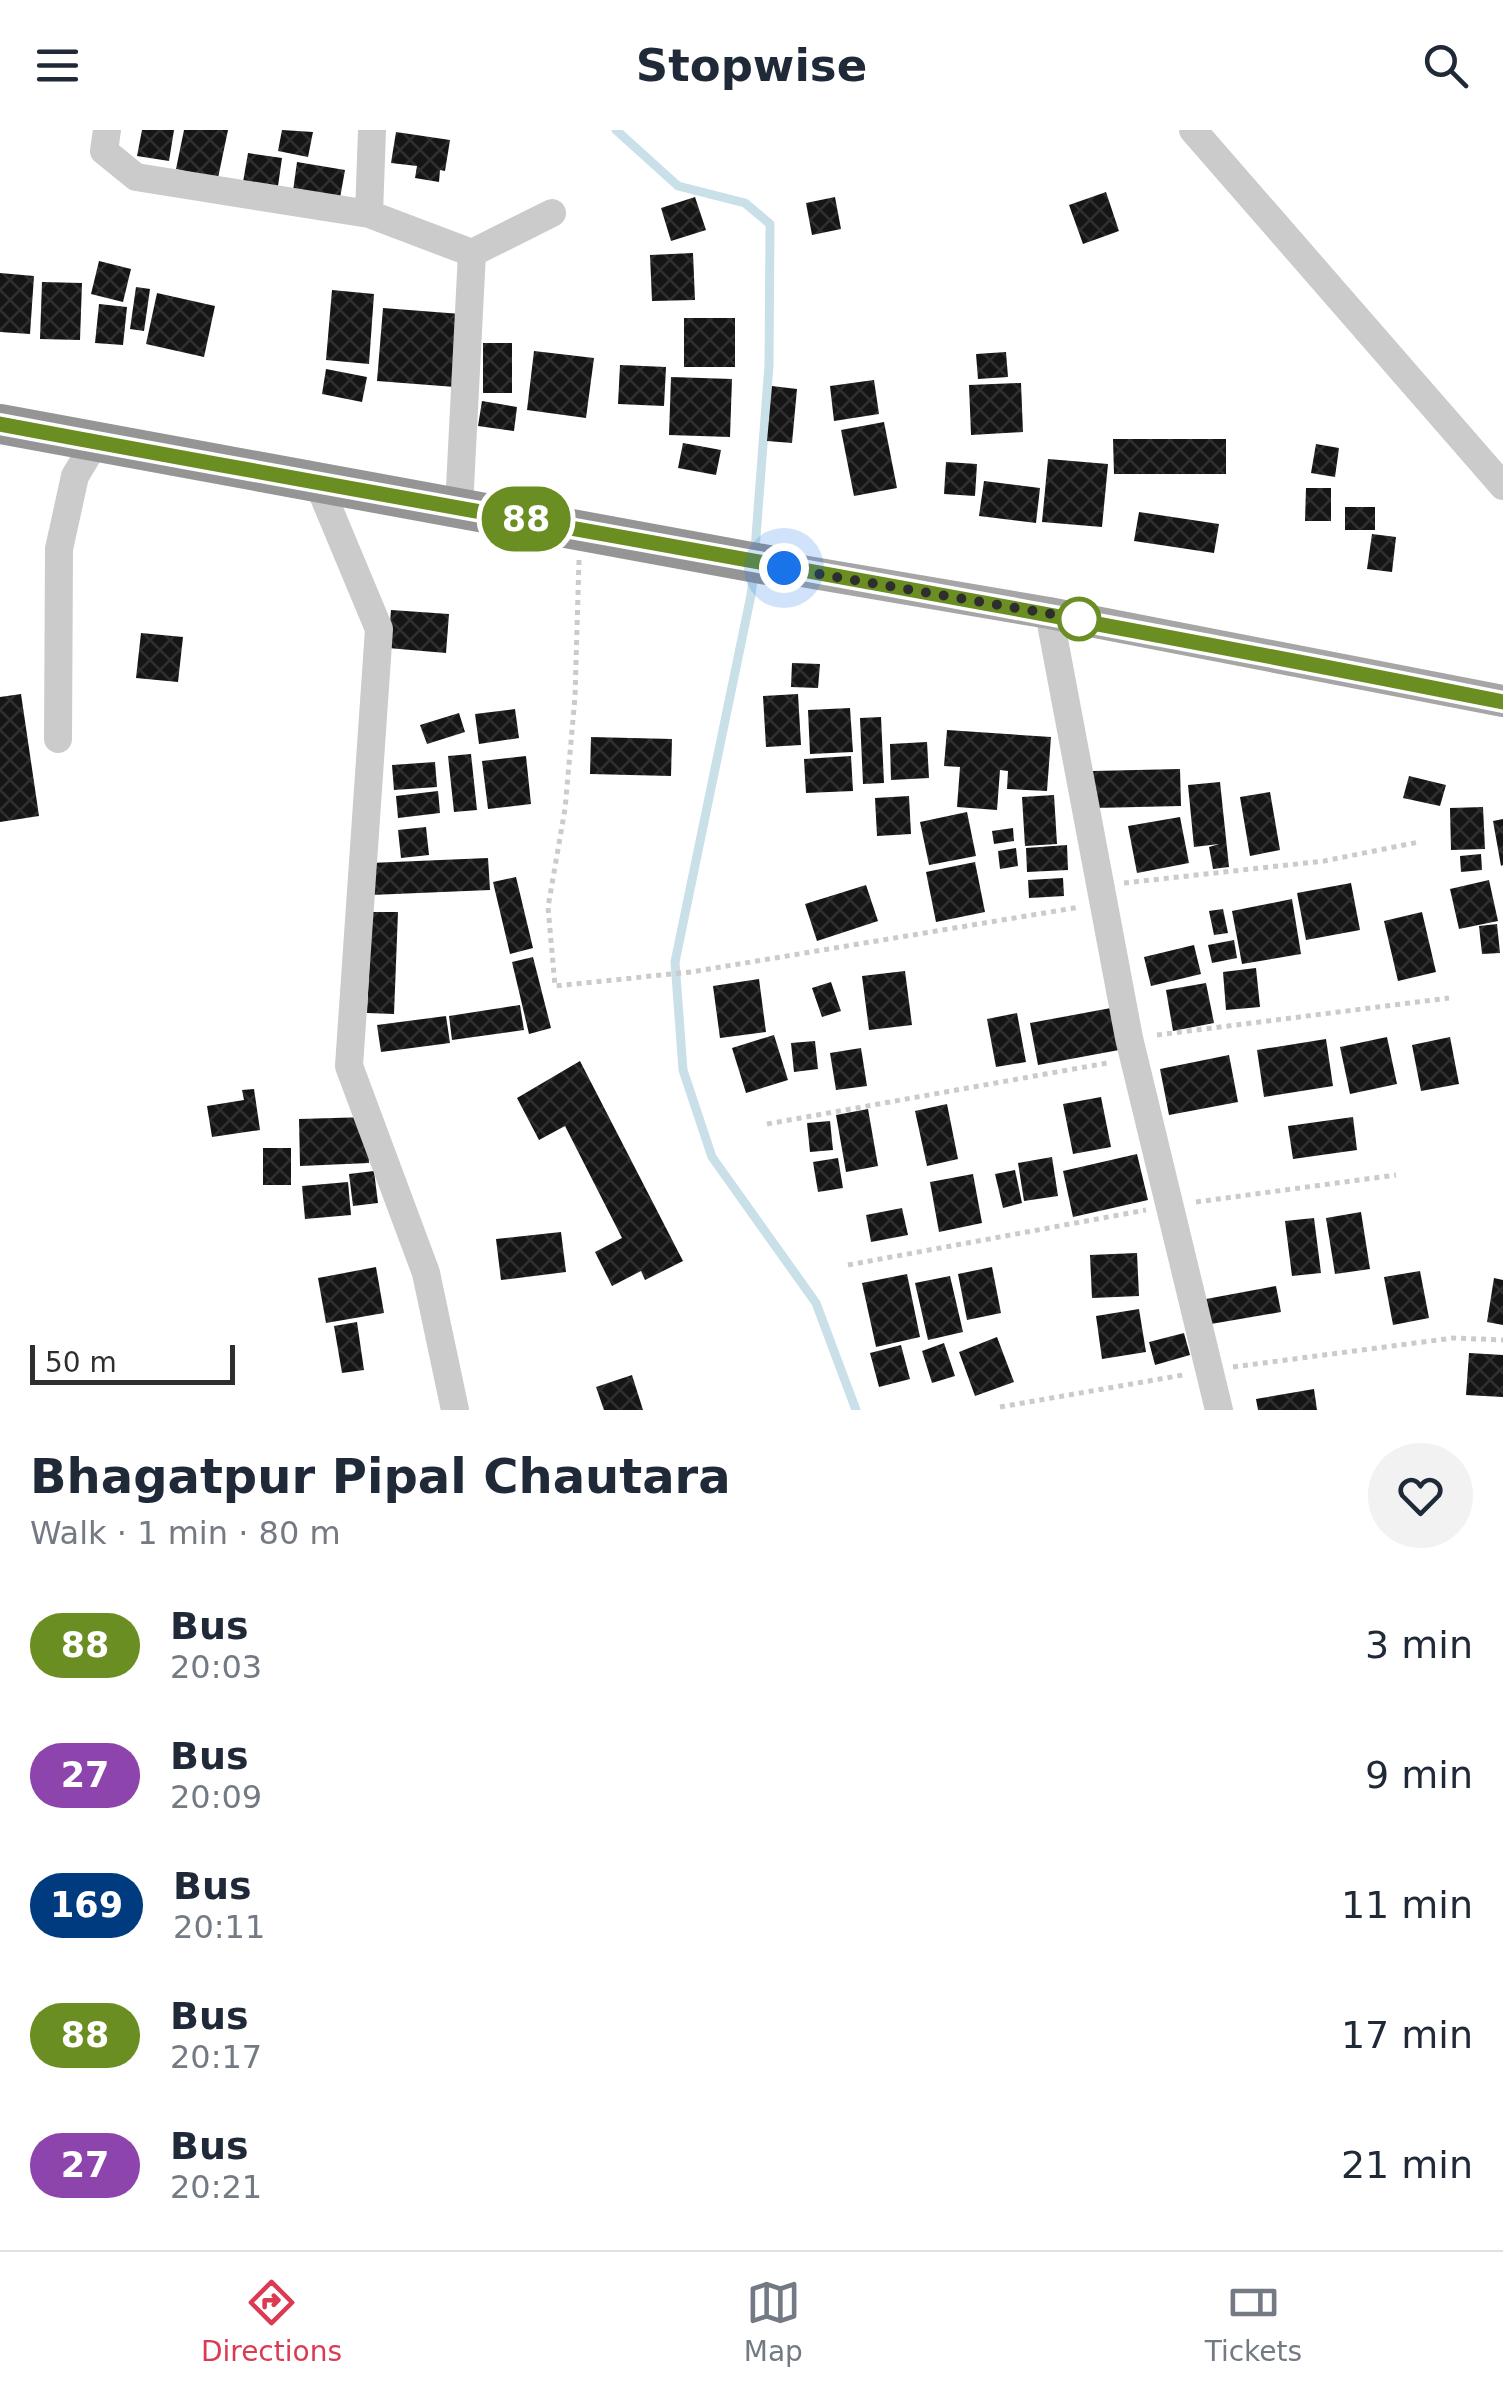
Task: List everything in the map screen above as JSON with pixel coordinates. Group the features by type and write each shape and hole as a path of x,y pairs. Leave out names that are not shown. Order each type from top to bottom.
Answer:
{"highway":[{"path":"0,424 784,568"}],"main road":[{"path":"784,568 1049,613 1503,702"}],"street":[{"path":"107,130 104,151 136,177 369,214 472,253 552,214"},
{"path":"369,214 372,130"},
{"path":"1193,130 1503,486"},
{"path":"459,507 472,253"},
{"path":"58,739 59,549 75,476 96,441"},
{"path":"318,483 378,629 348,1066 426,1273 454,1410"},
{"path":"1049,613 1132,1049 1219,1410"}],"path":[{"path":"580,529 574,716 565,809 548,908 555,986 691,972 1102,894 1324,861 1419,842"},
{"path":"767,1124 1132,1049 1449,998"},
{"path":"848,1265 1172,1205 1396,1174"},
{"path":"1000,1407 1210,1370 1453,1338 1503,1340"}],"building":[{"path":"142,130 174,130 169,161 137,156"},
{"path":"184,130 228,130 218,178 176,169"},
{"path":"282,130 313,132 308,157 278,151"},
{"path":"396,132 450,140 445,171 440,170 439,182 415,178 417,166 391,163"},
{"path":"248,153 282,158 277,193 242,188"},
{"path":"297,162 345,170 340,198 293,191"},
{"path":"1106,192 1119,231 1083,244 1069,205"},
{"path":"695,197 706,230 671,241 661,208"},
{"path":"835,197 841,229 812,235 806,203"},
{"path":"693,253 695,300 652,301 650,255"},
{"path":"99,261 131,269 123,302 91,294"},
{"path":"0,273 34,276 30,334 0,332"},
{"path":"42,282 82,283 80,340 40,339"},
{"path":"136,287 150,289 144,331 130,329"},
{"path":"332,290 374,294 369,364 326,360"},
{"path":"157,293 215,306 204,357 146,344"},
{"path":"99,304 127,307 123,345 95,343"},
{"path":"383,308 461,314 455,387 377,381"},
{"path":"684,318 735,318 735,367 684,367"},
{"path":"483,343 512,343 512,393 483,393"},
{"path":"534,351 594,358 586,418 527,410"},
{"path":"1006,352 1008,377 978,379 976,354"},
{"path":"620,365 666,367 664,406 618,404"},
{"path":"326,369 367,377 362,402 322,394"},
{"path":"671,377 732,379 730,437 669,435"},
{"path":"874,380 879,414 834,421 830,386"},
{"path":"1021,383 1023,432 971,435 969,385"},
{"path":"772,386 797,389 792,443 767,441"},
{"path":"482,401 517,407 514,431 478,426"},
{"path":"884,422 897,488 854,496 841,430"},
{"path":"1113,439 1226,439 1226,474 1114,474"},
{"path":"683,443 721,450 716,475 678,468"},
{"path":"1316,444 1339,448 1335,477 1311,473"},
{"path":"1048,459 1108,464 1102,527 1042,522"},
{"path":"946,462 977,464 975,496 944,494"},
{"path":"984,481 1040,488 1036,523 979,516"},
{"path":"1306,488 1331,488 1331,521 1305,521"},
{"path":"1345,507 1375,507 1375,530 1345,530"},
{"path":"1139,512 1219,524 1214,553 1134,541"},
{"path":"1372,534 1396,537 1392,572 1367,569"},
{"path":"391,610 449,614 446,653 388,648"},
{"path":"141,633 183,637 178,682 136,678"},
{"path":"792,663 820,664 818,688 791,687"},
{"path":"21,694 39,816 0,822 0,697"},
{"path":"798,694 801,745 766,747 763,696"},
{"path":"850,708 853,752 810,754 808,710"},
{"path":"515,709 519,738 479,744 475,714"},
{"path":"459,713 465,732 427,744 420,725"},
{"path":"881,717 884,783 863,784 860,718"},
{"path":"947,730 1051,737 1047,791 1007,789 1008,771 1000,770 997,810 957,807 960,767 944,766"},
{"path":"591,737 672,739 671,776 590,774"},
{"path":"927,742 929,778 891,780 890,744"},
{"path":"471,754 477,810 454,812 448,756"},
{"path":"526,756 531,804 488,809 482,761"},
{"path":"851,756 853,791 806,793 804,759"},
{"path":"435,762 437,787 394,790 392,765"},
{"path":"1180,769 1181,806 1094,808 1093,771"},
{"path":"1409,776 1446,785 1440,806 1403,798"},
{"path":"1220,782 1229,867 1213,869 1209,847 1219,844 1194,847 1188,785"},
{"path":"438,791 440,813 398,818 396,796"},
{"path":"1270,792 1280,850 1250,856 1240,797"},
{"path":"1054,795 1057,844 1025,846 1022,797"},
{"path":"909,796 911,834 877,836 875,798"},
{"path":"1483,807 1485,849 1451,850 1450,808"},
{"path":"967,812 976,856 929,865 920,822"},
{"path":"1180,817 1189,863 1137,873 1128,826"},
{"path":"1503,819 1503,865 1501,866 1493,821"},
{"path":"426,827 429,855 401,858 398,830"},
{"path":"1013,828 1014,841 994,844 992,831"},
{"path":"1067,845 1068,870 1027,872 1026,848"},
{"path":"1016,848 1018,866 1000,869 998,851"},
{"path":"1481,854 1482,870 1461,872 1460,856"},
{"path":"488,858 490,890 371,895 370,863"},
{"path":"975,862 985,912 936,922 926,872"},
{"path":"516,877 533,948 510,954 493,882"},
{"path":"1063,878 1064,896 1029,898 1028,880"},
{"path":"1489,880 1498,921 1459,929 1450,889"},
{"path":"1351,883 1360,930 1306,940 1297,893"},
{"path":"866,885 878,921 817,941 805,904"},
{"path":"1292,899 1301,954 1242,964 1232,911"},
{"path":"1223,909 1228,933 1214,935 1209,911"},
{"path":"372,912 398,912 394,1014 367,1013"},
{"path":"1422,912 1436,972 1398,981 1384,921"},
{"path":"1497,924 1500,953 1482,954 1479,926"},
{"path":"1234,940 1237,958 1212,963 1208,945"},
{"path":"1194,945 1201,974 1151,986 1144,957"},
{"path":"533,957 551,1028 529,1034 512,962"},
{"path":"1256,968 1260,1007 1226,1010 1223,972"},
{"path":"905,971 912,1025 869,1030 862,976"},
{"path":"759,979 766,1032 720,1038 713,986"},
{"path":"831,982 841,1011 822,1017 812,988"},
{"path":"1206,983 1214,1023 1173,1031 1166,990"},
{"path":"520,1005 524,1030 452,1040 449,1016"},
{"path":"1111,1008 1119,1050 1038,1065 1030,1023"},
{"path":"1017,1013 1026,1062 996,1067 987,1019"},
{"path":"446,1016 450,1043 381,1052 377,1025"},
{"path":"774,1035 788,1080 746,1093 732,1048"},
{"path":"1387,1037 1397,1084 1350,1094 1340,1047"},
{"path":"1450,1037 1459,1084 1421,1091 1412,1045"},
{"path":"1326,1039 1333,1086 1264,1097 1257,1050"},
{"path":"815,1041 818,1069 794,1072 791,1043"},
{"path":"861,1048 867,1086 836,1090 830,1053"},
{"path":"1229,1055 1238,1102 1169,1115 1160,1069"},
{"path":"580,1061 683,1261 645,1280 641,1271 612,1286 595,1252 622,1238 565,1126 539,1140 517,1098"},
{"path":"254,1089 260,1130 212,1137 207,1106 244,1100 242,1090"},
{"path":"1101,1097 1111,1147 1073,1154 1063,1104"},
{"path":"947,1104 958,1159 927,1166 915,1111"},
{"path":"868,1109 878,1166 846,1172 836,1115"},
{"path":"368,1117 369,1163 300,1166 299,1119"},
{"path":"1353,1117 1357,1150 1293,1159 1288,1126"},
{"path":"830,1121 833,1150 810,1152 807,1123"},
{"path":"263,1148 291,1148 291,1185 263,1185"},
{"path":"1137,1154 1148,1200 1073,1217 1063,1171"},
{"path":"1052,1157 1058,1196 1024,1201 1018,1163"},
{"path":"838,1158 843,1188 818,1192 813,1162"},
{"path":"1015,1170 1022,1203 1003,1208 995,1174"},
{"path":"374,1171 378,1203 353,1206 349,1174"},
{"path":"973,1174 982,1223 939,1232 930,1182"},
{"path":"348,1182 351,1215 305,1219 302,1186"},
{"path":"902,1208 908,1235 871,1242 866,1215"},
{"path":"1361,1212 1370,1269 1335,1274 1326,1218"},
{"path":"1314,1218 1321,1273 1292,1276 1285,1221"},
{"path":"561,1232 566,1272 501,1280 496,1239"},
{"path":"1137,1253 1139,1296 1092,1298 1090,1255"},
{"path":"376,1267 384,1313 326,1323 318,1278"},
{"path":"992,1267 1001,1313 967,1320 958,1274"},
{"path":"1420,1271 1429,1318 1393,1325 1384,1277"},
{"path":"907,1274 920,1337 876,1347 862,1283"},
{"path":"950,1276 963,1332 928,1340 915,1283"},
{"path":"1494,1278 1503,1280 1503,1325 1487,1322"},
{"path":"1276,1286 1281,1312 1211,1324 1206,1299"},
{"path":"1139,1309 1146,1352 1102,1359 1096,1316"},
{"path":"357,1322 364,1370 342,1373 334,1326"},
{"path":"1184,1333 1190,1355 1155,1365 1149,1342"},
{"path":"997,1337 1014,1382 975,1396 959,1352"},
{"path":"944,1343 955,1376 932,1383 922,1351"},
{"path":"901,1345 910,1379 879,1387 870,1353"},
{"path":"1469,1353 1503,1355 1503,1397 1466,1395"},
{"path":"632,1375 643,1410 604,1410 596,1387"},
{"path":"1314,1389 1317,1410 1258,1410 1256,1399"}],"waterway":[{"path":"616,130 678,186 745,203 770,224 769,365 755,550"},
{"path":"754,571 675,962 683,1070 712,1157 816,1303 856,1410"}],"bus line":[{"name":"88","path":"0,424 1049,613 1503,702"}],"route":[{"path":"784,568 1086,620 1079,619"}]}
